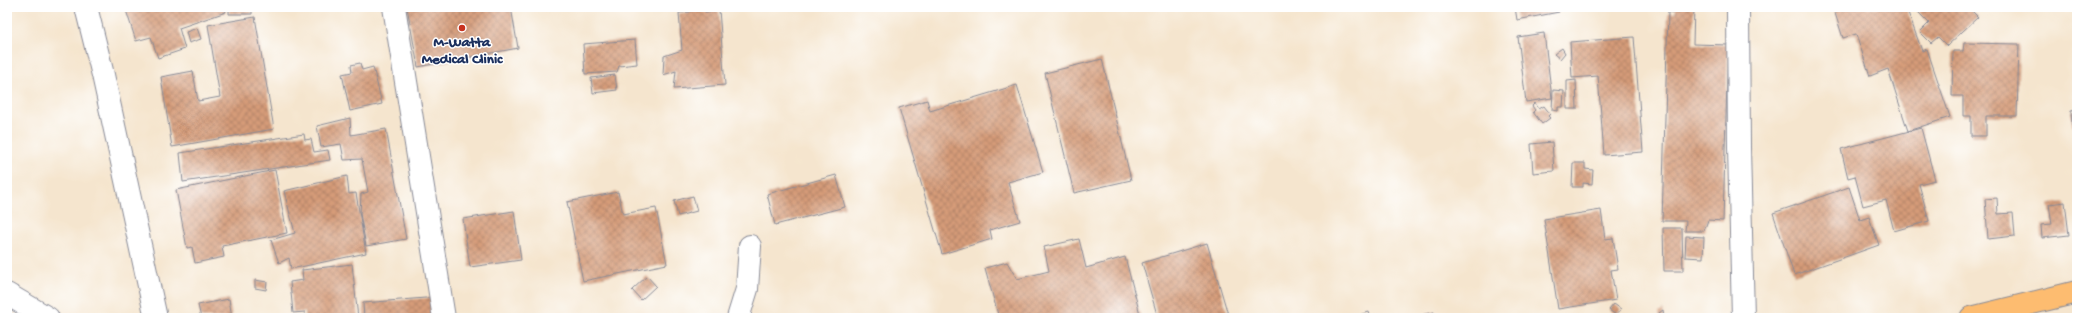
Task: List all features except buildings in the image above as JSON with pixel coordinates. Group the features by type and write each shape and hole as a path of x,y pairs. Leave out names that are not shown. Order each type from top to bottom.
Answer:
{"main road":[{"path":"1971,318 2026,312 2077,292"}],"street":[{"path":"86,7 103,75 156,318"},
{"path":"394,7 444,318"},
{"path":"1738,7 1739,147 1743,318"},
{"path":"738,318 747,289 750,246"},
{"path":"7,294 48,318"}],"place":[{"name":"M-Watta Medical Clinic","path":"462,28"}]}
